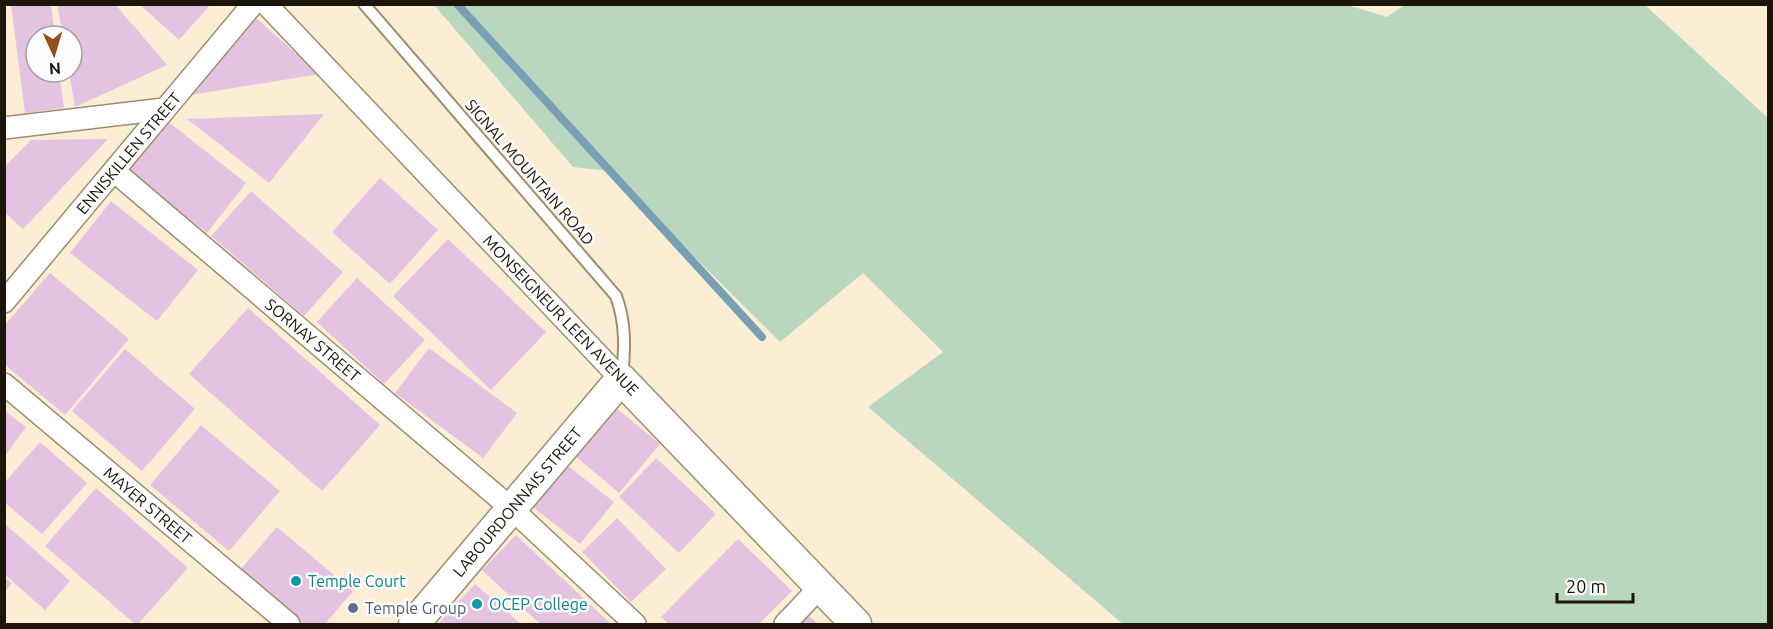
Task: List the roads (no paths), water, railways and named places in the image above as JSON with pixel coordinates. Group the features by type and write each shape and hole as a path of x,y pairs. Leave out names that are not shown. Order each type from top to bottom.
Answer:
{"main road":[{"name":"LABOURDONNAIS STREET","path":"414,624 621,379"},
{"name":"MONSEIGNEUR LEEN AVENUE","path":"621,379 856,624"}],"street":[{"name":"ENNISKILLEN STREET","path":"4,302 253,4"},
{"name":"MONSEIGNEUR LEEN AVENUE","path":"266,4 621,379"},
{"path":"4,128 164,110"},
{"name":"SORNAY STREET","path":"114,171 512,509 635,624"},
{"name":"MAYER STREET","path":"4,384 289,624"},
{"path":"785,624 820,586"}],"lane":[{"name":"SIGNAL MOUNTAIN ROAD","path":"364,4 616,296 623,314 625,344 621,379"}],"waterway":[{"path":"457,4 762,337"}],"place":[{"name":"Temple Court","path":"296,581"},
{"name":"OCEP College","path":"477,604"},
{"name":"Temple Group","path":"353,608"}]}
